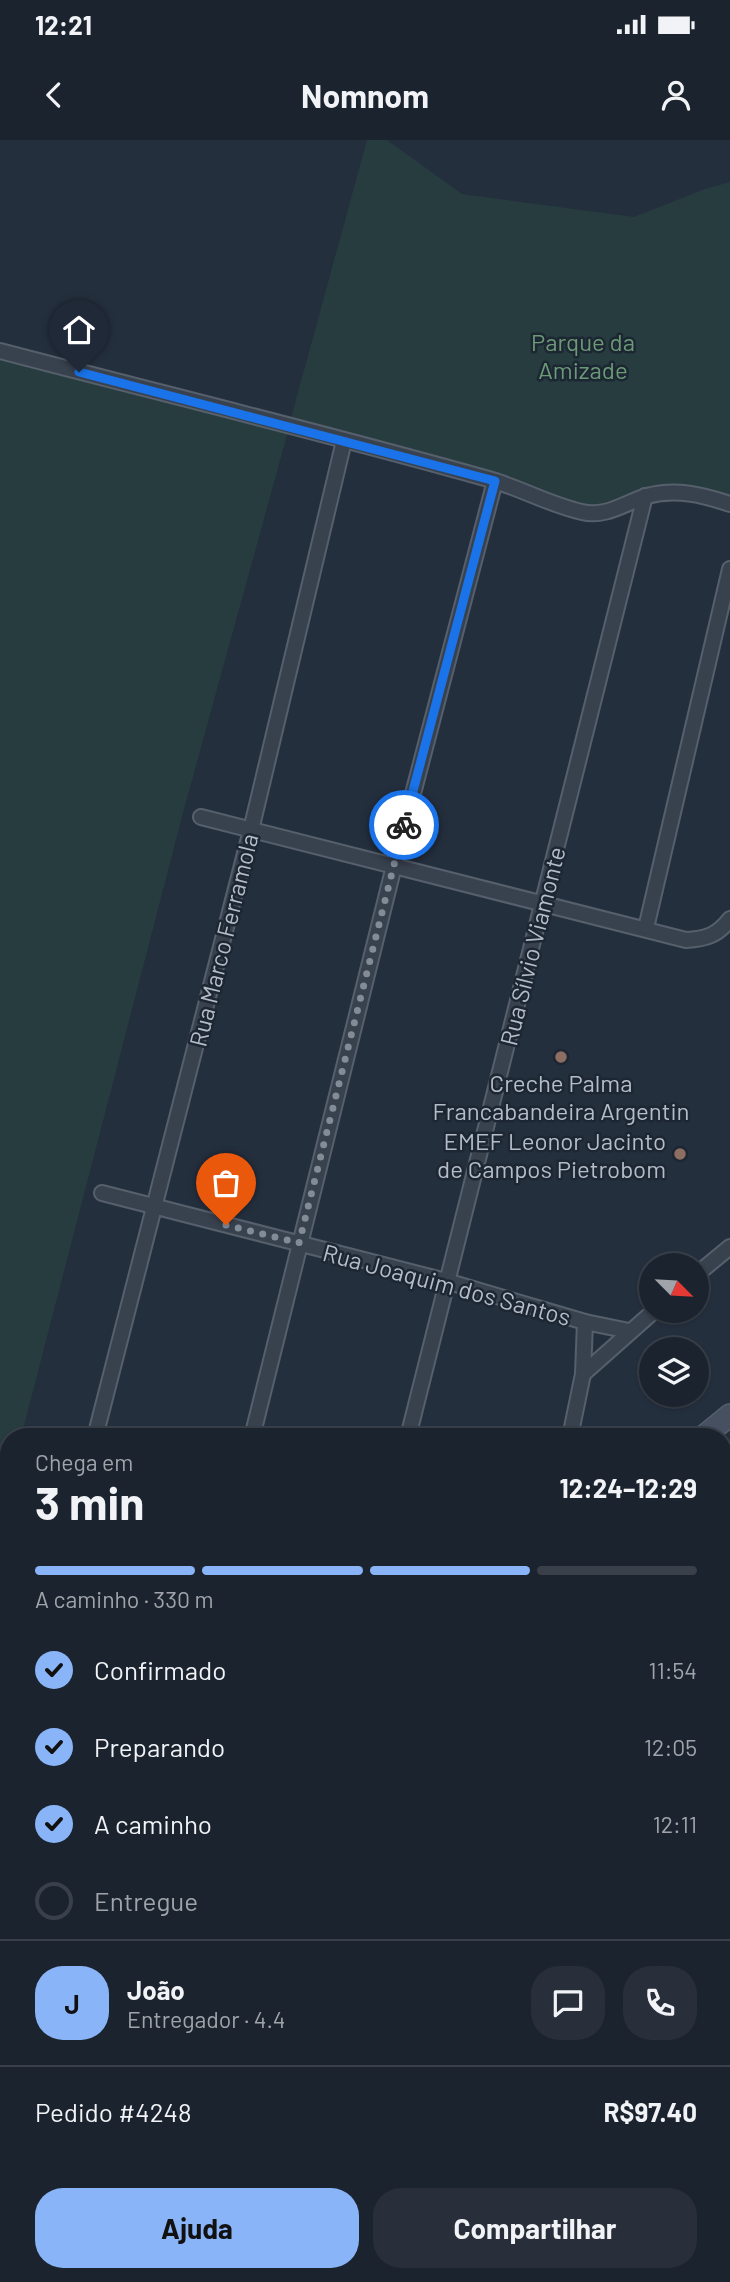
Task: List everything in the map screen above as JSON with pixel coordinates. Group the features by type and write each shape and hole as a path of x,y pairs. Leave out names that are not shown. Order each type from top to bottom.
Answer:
{"street":[{"path":"0,351 495,481 583,513 603,512 630,504 645,496 670,492 701,495 730,503"},
{"name":"Rua Marco Ferramola","path":"97,1428 251,830 344,441"},
{"path":"254,1428 394,866 495,481"},
{"name":"Rua Sílvio Viamonte","path":"410,1428 645,496"},
{"path":"646,928 730,569"},
{"path":"201,817 686,940 704,939 715,934 730,919"},
{"name":"Rua Joaquim dos Santos","path":"102,1193 446,1281 585,1322 629,1331"},
{"path":"709,1264 730,1247"},
{"path":"572,1428 583,1374 585,1322"},
{"path":"583,1374 639,1323"},
{"path":"714,1428 730,1415"}],"green space":[{"name":"Parque da Amizade","path":"367,140 387,140 462,194 634,217 730,182 730,500 701,490 601,509 291,418"},
{"path":"0,354 289,428 184,809 23,1428 0,1428"}],"way so far":[{"path":"226,1225 299,1243 404,825"}],"place":[{"name":"Creche Palma Francabandeira Argentin","path":"561,1057"},
{"name":"EMEF Leonor Jacinto de Campos Pietrobom","path":"680,1154"}],"route":[{"path":"79,372 495,481 404,825"}]}
